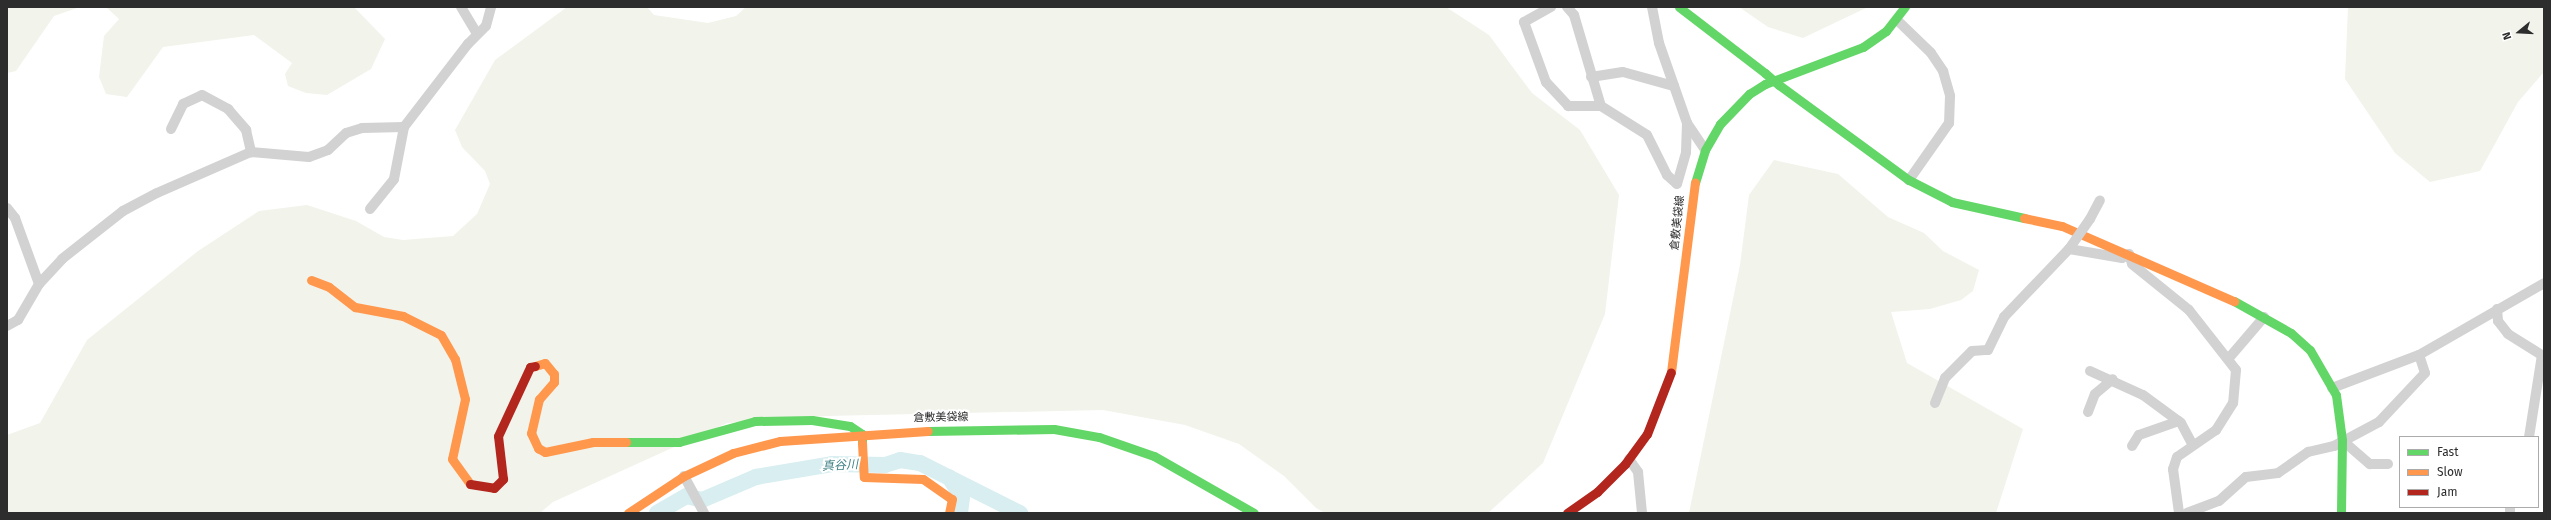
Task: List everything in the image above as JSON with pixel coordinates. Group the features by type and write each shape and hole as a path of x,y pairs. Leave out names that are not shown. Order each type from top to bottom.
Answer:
{"street":[{"path":"461,7 477,34"},
{"path":"370,209 396,172 404,127 477,34 486,26 491,7"},
{"path":"1551,7 1524,22 1546,82 1568,106 1601,106 1647,135 1667,175 1677,184 1686,152 1687,123"},
{"path":"1567,7 1574,15 1591,77 1601,106"},
{"path":"1652,7 1674,86 1687,123 1705,150"},
{"path":"1679,7 1779,85 1909,180 1952,202 2062,226 2129,254 2264,317 2291,333 2310,350 2332,388 2342,440 2341,513"},
{"name":"倉敷美袋線","path":"1567,513 1597,492 1629,458 1647,434 1670,379 1679,333 1694,188 1705,150 1720,124 1749,94 1765,84 1863,47 1897,20 1905,7"},
{"path":"1897,20 1931,53 1943,71 1950,96 1949,123 1909,180"},
{"path":"1591,77 1623,72 1674,86"},
{"path":"171,129 183,104 202,95 228,109 246,130 251,152"},
{"path":"7,326 18,320 39,284 62,259 123,211 251,152 309,157 328,150 346,132 362,128 404,127"},
{"path":"1935,403 1945,378 1972,351 1988,350 2004,317 2069,249 2090,219 2100,200"},
{"path":"7,208 15,218 39,284"},
{"path":"2069,249 2122,258 2129,254"},
{"path":"2129,254 2132,264 2176,297 2229,358 2236,370 2233,403 2208,438 2192,444 2177,458 2174,469 2179,513"},
{"path":"311,280 329,287 355,307 403,316 441,335 455,359 466,399 452,459 466,482 479,488 494,488 503,479 498,436 527,372 538,362 545,363 554,374 549,390 539,399 531,433 538,448 545,452 592,442 679,442 755,421 785,420 850,426 862,434 864,477 923,479 952,499 949,513"},
{"path":"2332,388 2419,355 2544,283"},
{"path":"2497,309 2498,321 2508,334 2542,355 2529,436"},
{"path":"2229,358 2264,317"},
{"path":"2187,513 2219,501 2246,477 2278,473 2308,452 2334,446 2342,440 2379,422 2425,373 2419,355"},
{"path":"2090,371 2113,379 2143,395 2178,421 2192,444"},
{"path":"2088,412 2095,394 2113,379"},
{"path":"2132,446 2139,435 2178,421"},
{"name":"倉敷美袋線","path":"628,513 687,481 733,453 780,441 862,434 1054,429 1099,437 1154,456 1254,513"},
{"path":"2342,440 2370,464 2388,464"},
{"path":"1629,458 1638,472 1642,513"},
{"path":"687,481 703,511"}],"shaded area":[{"path":"7,7 80,7 54,16 16,71 7,73"},
{"path":"106,7 354,7 385,39 371,69 327,95 306,93 288,86 285,74 292,63 254,35 163,47 127,97 106,94 99,77 104,36 119,19"},
{"path":"567,7 647,7 654,15 708,23 736,16 746,7 1446,7 1489,35 1532,93 1580,130 1619,195 1605,314 1543,463 1488,513 1325,513 1316,508 1284,476 1239,444 1185,425 1103,410 827,416 727,423 553,502 540,513 7,513 7,435 40,423 87,340 198,251 259,211 307,205 356,221 384,237 403,240 453,236 477,214 490,184 485,171 462,147 455,130 495,60"},
{"path":"1739,7 1868,7 1803,38 1768,27"},
{"path":"2348,7 2544,7 2544,72 2518,102 2480,171 2430,182 2395,153 2345,79"},
{"path":"1774,160 1838,174 1888,217 1924,233 1943,251 1979,270 1973,291 1961,300 1930,309 1891,312 1907,363 2023,429 1996,513 1689,513 1740,265 1749,195"}],"waterway":[{"name":"真谷川","path":"657,513 687,496 702,500 756,477 832,464 885,465 900,460 920,463 1020,513"},
{"path":"949,477 962,497 960,513"}],"traffic: fast":[{"path":"1679,7 1765,73"},
{"path":"1695,183 1705,150 1720,124 1749,94 1765,84 1863,47 1886,31 1905,7"},
{"path":"1765,73 1779,85"},
{"path":"1779,85 1909,180 1952,202 2024,218"},
{"path":"2234,301 2291,333 2310,350 2336,395 2342,440 2341,513"},
{"path":"626,442 679,442 755,421 812,420 850,426 862,434 862,443"},
{"path":"928,431 1054,429 1099,437 1154,456 1254,513"}],"traffic: slow":[{"path":"1671,372 1695,183"},
{"path":"2024,218 2062,226 2234,301"},
{"path":"311,280 329,287 355,307 403,316 441,335 455,359 465,399 452,459 470,484"},
{"path":"535,366 545,363 554,374 554,382 539,399 531,433 538,448 545,452 593,442 626,442"},
{"path":"628,513 684,476 733,453 780,441 928,431"},
{"path":"862,443 864,477 923,479 952,499 949,513"}],"traffic: jam":[{"path":"470,484 494,488 503,479 498,436 530,367 535,366"},
{"path":"1567,513 1597,492 1625,464 1647,434 1671,372"}]}
